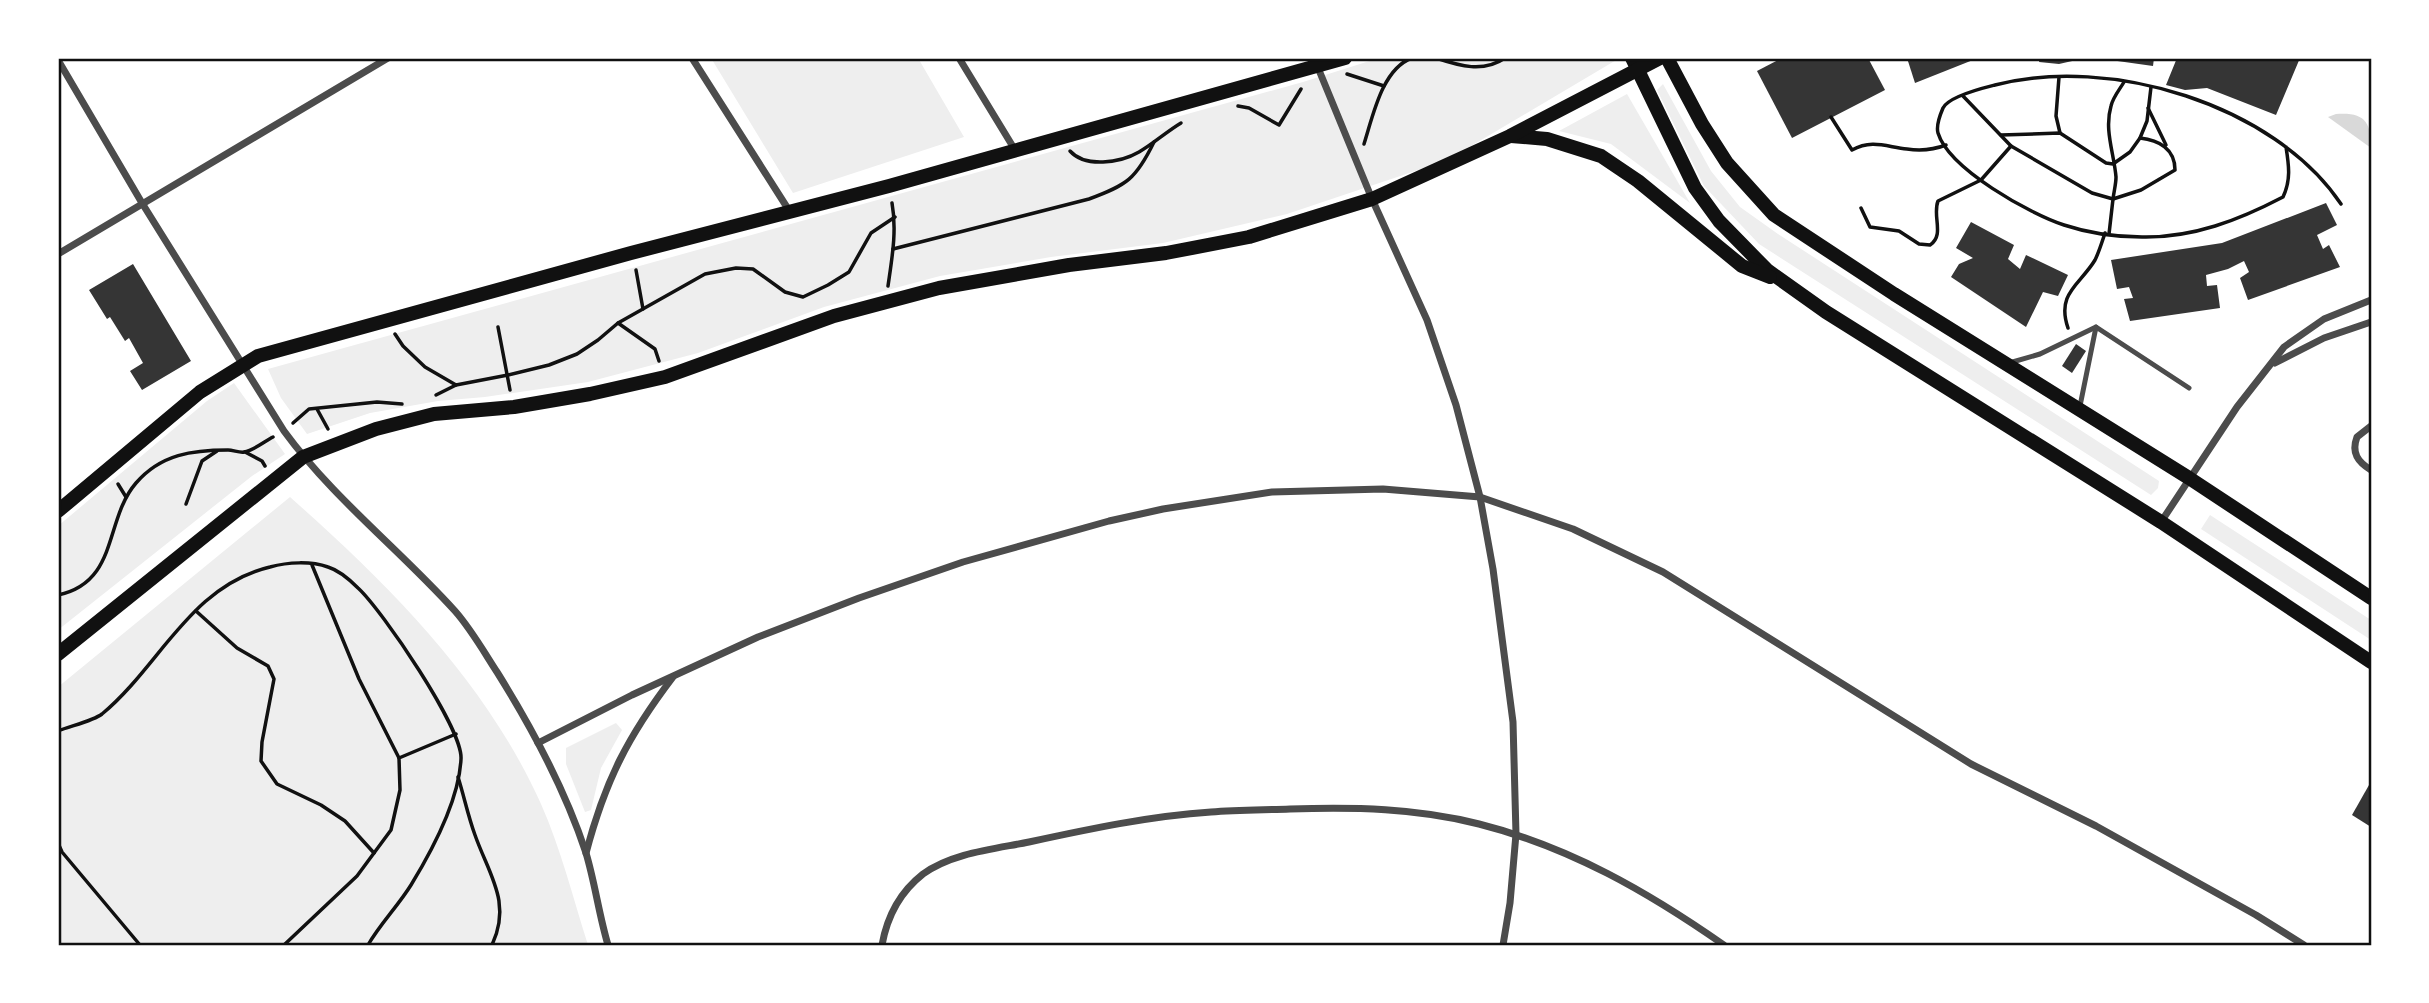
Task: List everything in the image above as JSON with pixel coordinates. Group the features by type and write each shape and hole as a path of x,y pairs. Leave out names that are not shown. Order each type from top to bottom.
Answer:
{"main road":[{"path":"58,510 200,392 258,356 1059,139 1316,62 1345,58"},
{"path":"58,654 303,457 335,443 434,414 514,407 665,377 787,332 886,302 982,279 1166,253 1249,237 1372,199 1510,136 1635,63 1660,58"},
{"path":"1667,58 1702,124 1727,163 1774,215 2189,478 2371,598"},
{"path":"1635,63 1695,188 1719,221 1767,270 1826,312 2161,522 2371,662"},
{"path":"1510,136 1547,139 1601,156 1638,181 1742,266 1782,282"}],"street":[{"path":"58,254 388,58"},
{"path":"692,58 790,212"},
{"path":"959,58 1015,151"},
{"path":"58,60 142,204 284,431 303,457 353,511 457,613 493,665 538,743 565,802 586,854 608,945"},
{"path":"1316,62 1443,362 1480,496 1493,569 1513,722 1516,834 1510,904 1503,945"},
{"path":"2161,522 2237,407 2284,346 2324,319 2371,300"},
{"path":"2269,367 2299,349 2371,322"},
{"path":"2371,426 2357,437 2354,448 2358,460 2371,470"},
{"path":"538,743 771,632 859,598 950,566 1163,509 1245,496 1328,489 1383,489 1480,496 1573,530 1663,572 1971,764 2096,826 2256,915 2304,945"},
{"path":"586,854 605,793 625,747 644,715 675,676"},
{"path":"882,945 891,914 910,886 936,866 988,850 1101,827 1209,812 1341,808 1428,814 1480,824 1558,849 1629,883 1682,915 1724,945"}],"lane":[{"path":"2006,363 2040,354 2096,327"},
{"path":"2096,327 2189,388"},
{"path":"2079,409 2096,327"}],"path":[{"path":"1358,164 1384,86 1393,70 1412,58"},
{"path":"1436,58 1464,67 1482,67 1505,58"},
{"path":"1236,106 1249,108 1279,124 1316,62"},
{"path":"2059,77 2056,116 2060,133"},
{"path":"2286,147 2290,172 2283,197 2248,215 2210,228 2142,237 2085,231 2020,206 1981,180 1946,145 1937,127 1942,110 1951,99 2019,80 2097,77 2124,81 2177,92 2228,111 2286,147 2317,172 2341,204"},
{"path":"2073,337 2065,317 2066,300 2074,283 2095,259 2107,234 2116,181 2110,148 2109,114 2113,100 2124,81"},
{"path":"2001,135 2060,133 2106,163 2113,164 2130,152 2140,138 2147,121 2151,87"},
{"path":"1963,96 2011,146 2092,194 2113,199 2141,190 2175,170 2175,162 2148,107"},
{"path":"1831,117 1852,150 1878,143 1911,150 1933,150 1946,145"},
{"path":"1059,139 1074,156 1091,162 1113,162 1137,153 1186,120"},
{"path":"2140,138 2153,140 2166,147"},
{"path":"894,249 1089,199 1113,190 1131,180 1155,140"},
{"path":"1861,208 1870,227 1899,231 1919,244 1930,245 1936,241 1938,233 1935,211 1938,201 1981,180 2011,146"},
{"path":"886,302 894,249 895,217 889,186"},
{"path":"427,400 456,385 508,376 577,354 618,323 705,274 736,268 753,270 785,292 803,297 849,272 871,233 895,217"},
{"path":"631,253 643,309"},
{"path":"385,321 403,346 425,367 456,385"},
{"path":"618,323 655,349 665,377"},
{"path":"498,327 514,407"},
{"path":"244,452 284,431 309,409 377,402 412,404"},
{"path":"317,409 335,443"},
{"path":"58,595 76,588 99,568 112,542 126,496 148,471 178,454 206,450 244,452 262,461 273,480"},
{"path":"186,504 202,461 218,450"},
{"path":"58,731 99,716 206,600 244,576 270,567 299,563 330,567 359,589 391,631 456,734 462,757 450,813 410,886 368,945"},
{"path":"284,945 357,876 391,830 400,790 399,758 359,679 312,565"},
{"path":"195,611 237,648 268,666 274,679 261,761 277,784 321,805 345,821 374,853"},
{"path":"399,758 456,734"},
{"path":"458,775 475,837 492,874 498,895 501,917 492,945"},
{"path":"58,843 62,852 139,945"}],"shaded area":[{"path":"711,58 918,58 964,137 793,193"},
{"path":"1379,58 1618,59 1471,146 1427,167 1287,214 1163,243 1051,257 940,276 824,307 698,353 588,382 438,401 370,413 307,434 281,398 268,369 1303,82"},
{"path":"1663,84 1711,171 1740,207 2159,481 2158,488 2151,495 1759,244 1704,186 1657,90"},
{"path":"1627,94 1690,203 1611,144 1559,131"},
{"path":"2336,114 2354,115 2364,120 2370,131 2371,148 2328,117"},
{"path":"234,383 285,454 252,476 58,630 58,526 207,401"},
{"path":"290,497 399,601 432,637 492,716 541,804 561,856 588,945 58,945 58,687"},
{"path":"2210,515 2371,620 2371,640 2201,529"},
{"path":"616,723 622,730 601,768 591,810 585,812 566,764 566,748"}],"building":[{"path":"1782,58 1868,58 1885,90 1792,138 1757,71"},
{"path":"1907,58 1978,58 1915,83"},
{"path":"2040,58 2081,59 2059,64 2039,62"},
{"path":"2096,58 2154,58 2153,66"},
{"path":"2177,58 2300,58 2276,115 2207,88 2185,90 2166,85"},
{"path":"2326,203 2337,225 2317,235 2323,249 2329,245 2340,267 2248,300 2240,278 2249,272 2244,261 2206,275 2207,286 2217,285 2220,308 2130,321 2124,299 2133,298 2129,287 2117,289 2111,260 2222,243"},
{"path":"1971,222 2014,245 2008,259 2020,269 2026,255 2068,275 2058,296 2043,292 2026,327 1951,277 1959,264 1973,258 1956,248"},
{"path":"133,264 191,361 142,390 130,371 143,363 129,338 125,341 89,290"},
{"path":"2076,344 2086,351 2072,373 2062,366"},
{"path":"2369,785 2371,786 2371,827 2352,815"}]}
